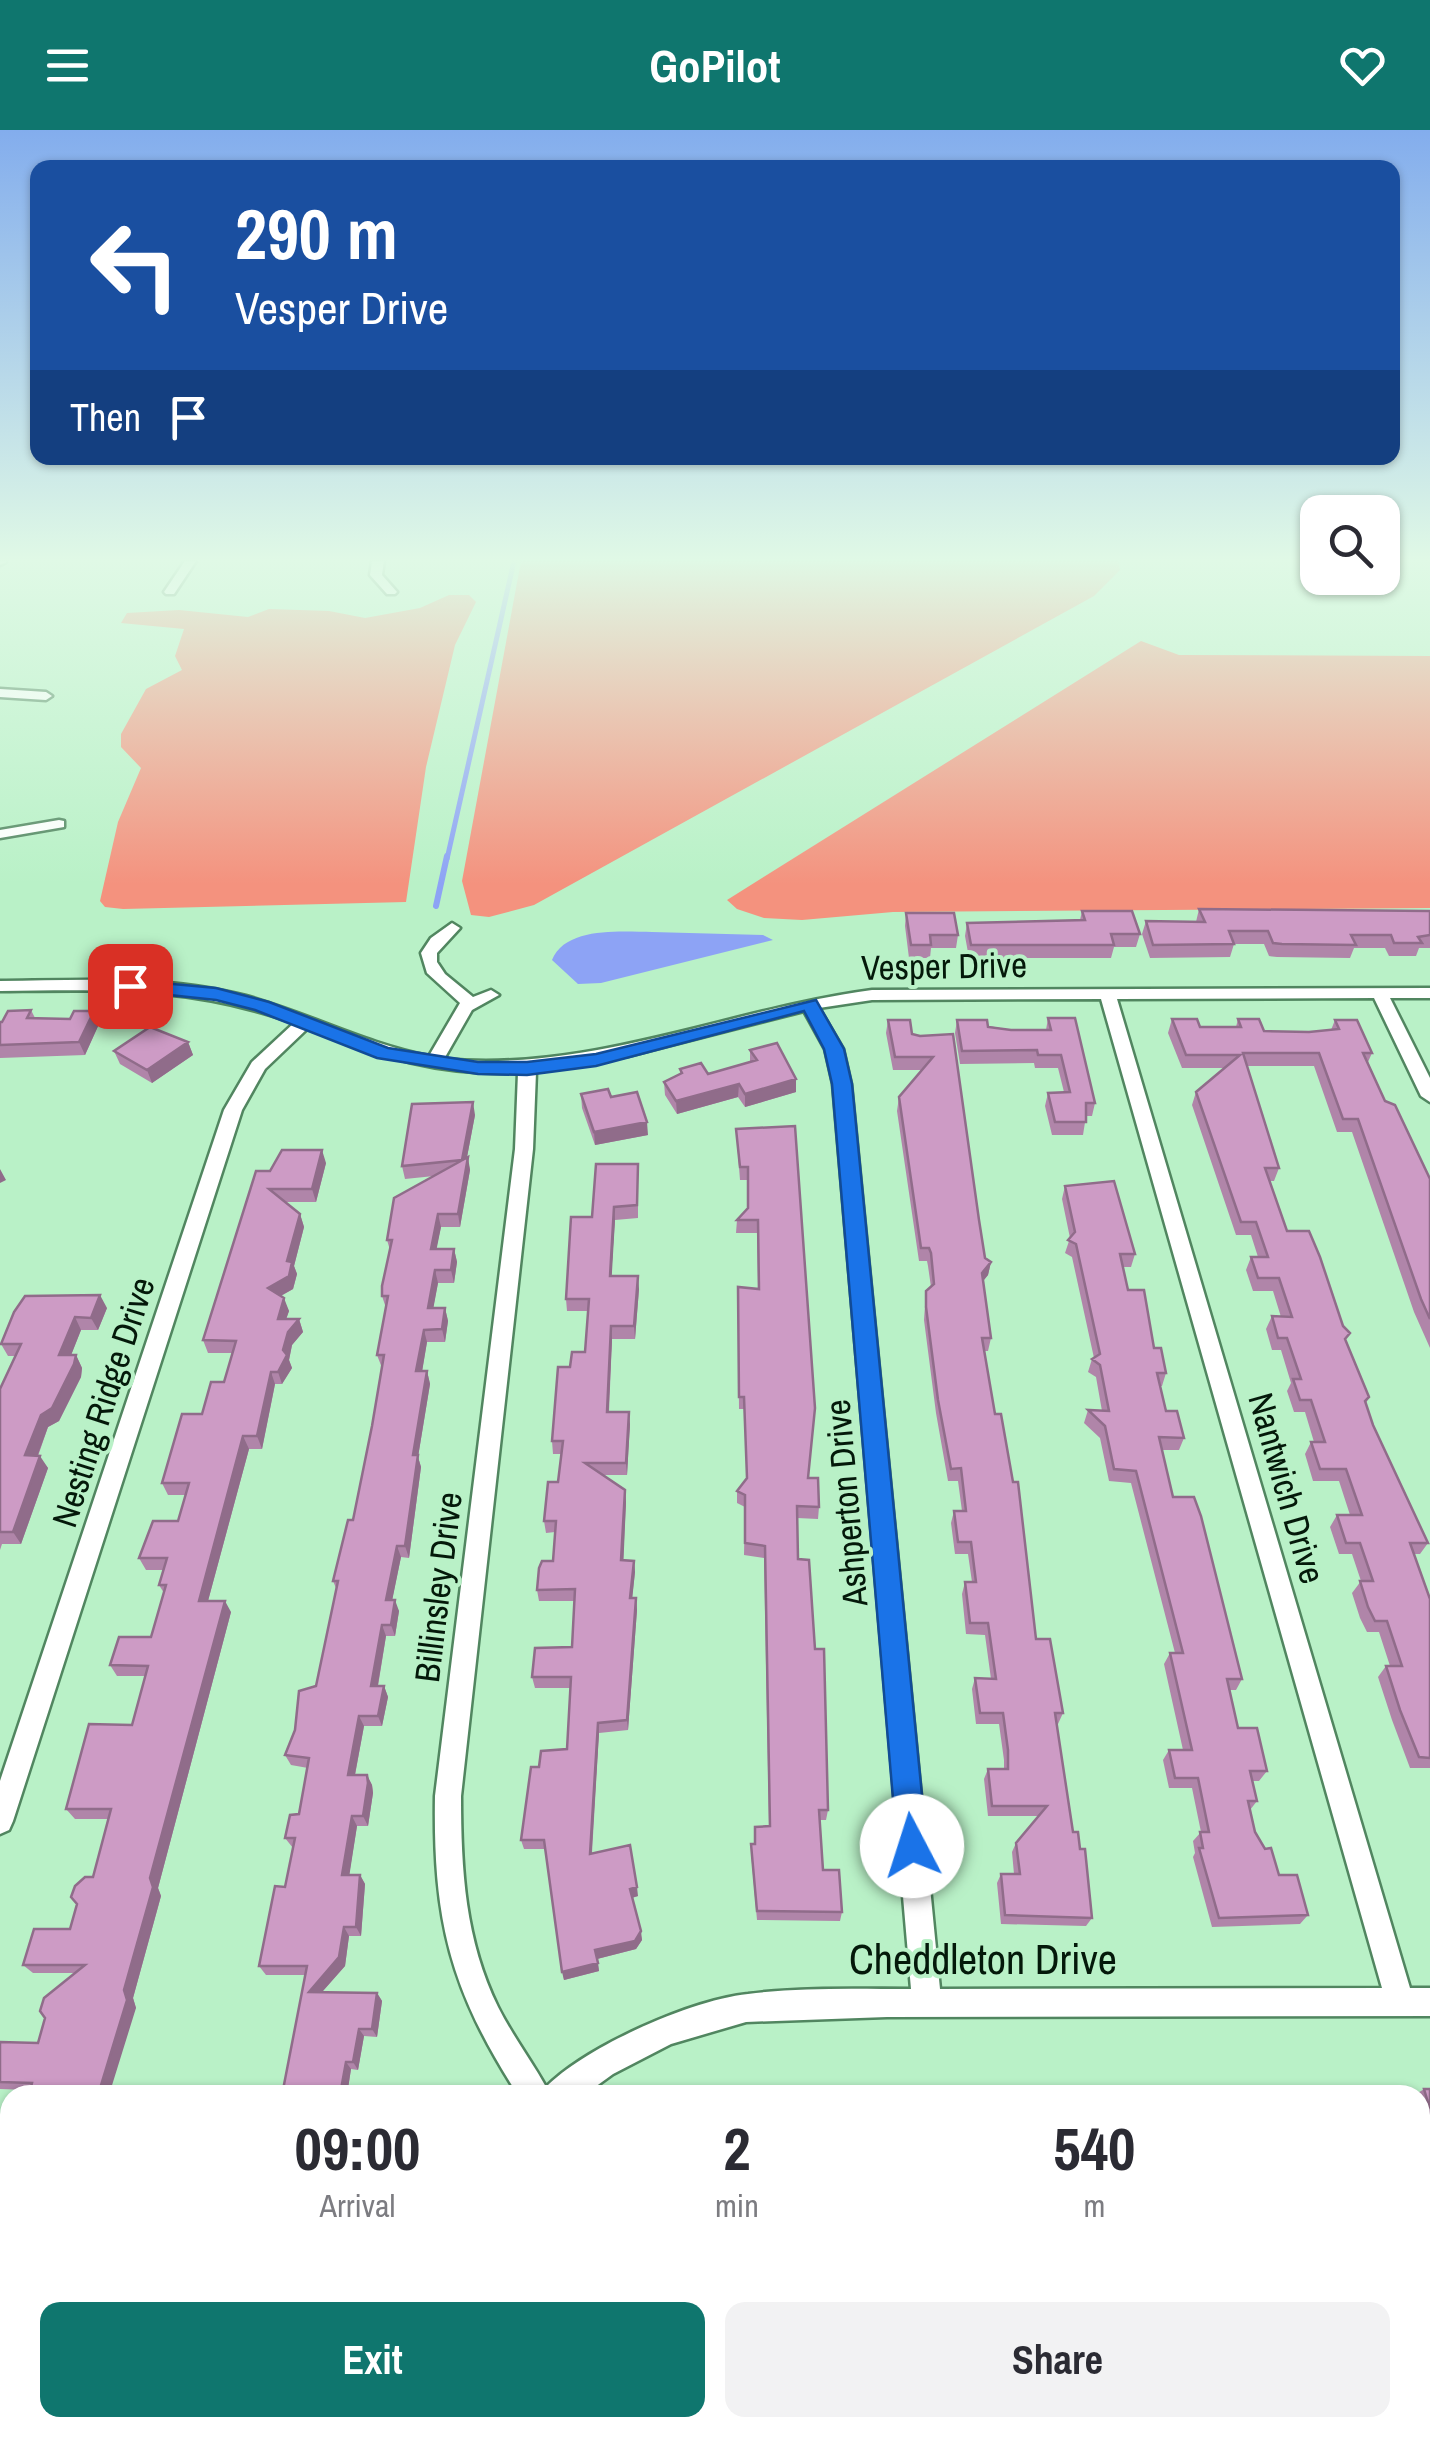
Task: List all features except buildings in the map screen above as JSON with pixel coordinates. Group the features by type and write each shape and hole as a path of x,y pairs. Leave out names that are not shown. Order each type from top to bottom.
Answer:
{"street":[{"path":"0,692 46,696"},
{"path":"0,834 60,824"},
{"path":"452,928 432,947 428,958 434,973 470,1002"},
{"name":"Vesper Drive","path":"0,986 189,990 262,1006 374,1051 434,1064 527,1068 622,1054 809,1004 890,994 1430,992"},
{"path":"1379,992 1430,1096"},
{"name":"Nantwich Drive","path":"1106,993 1400,2002"},
{"path":"434,1064 470,1002 491,995"},
{"name":"Ashperton Drive","path":"809,1004 834,1049 842,1084 926,2004"},
{"name":"Nesting Ridge Drive","path":"0,1821 233,1110 258,1066 304,1023"},
{"name":"Billinsley Drive","path":"527,1068 524,1149 448,1796 446,1853 450,1914 465,1970 481,2009 529,2085"},
{"name":"Cheddleton Drive","path":"574,2085 634,2046 705,2017 788,2005 1430,2002"}],"shaded area":[{"path":"449,669 426,767 406,902 105,907 100,901 118,822 141,768 121,747 121,734 146,689 182,670"},
{"path":"501,669 962,669 534,905 489,917 471,915 462,881"},
{"path":"1097,669 1430,669 1430,908 893,912 802,920 764,918 737,909 727,900"}],"water":[{"path":"596,933 763,935 773,940 601,983 578,984 552,960 569,941"}],"waterway":[{"path":"447,859 490,669"},
{"path":"436,906 447,856"}],"route":[{"path":"130,986 216,994 262,1006 384,1054 478,1068 527,1068 596,1060 809,1004 834,1049 842,1084 912,1846"}]}
